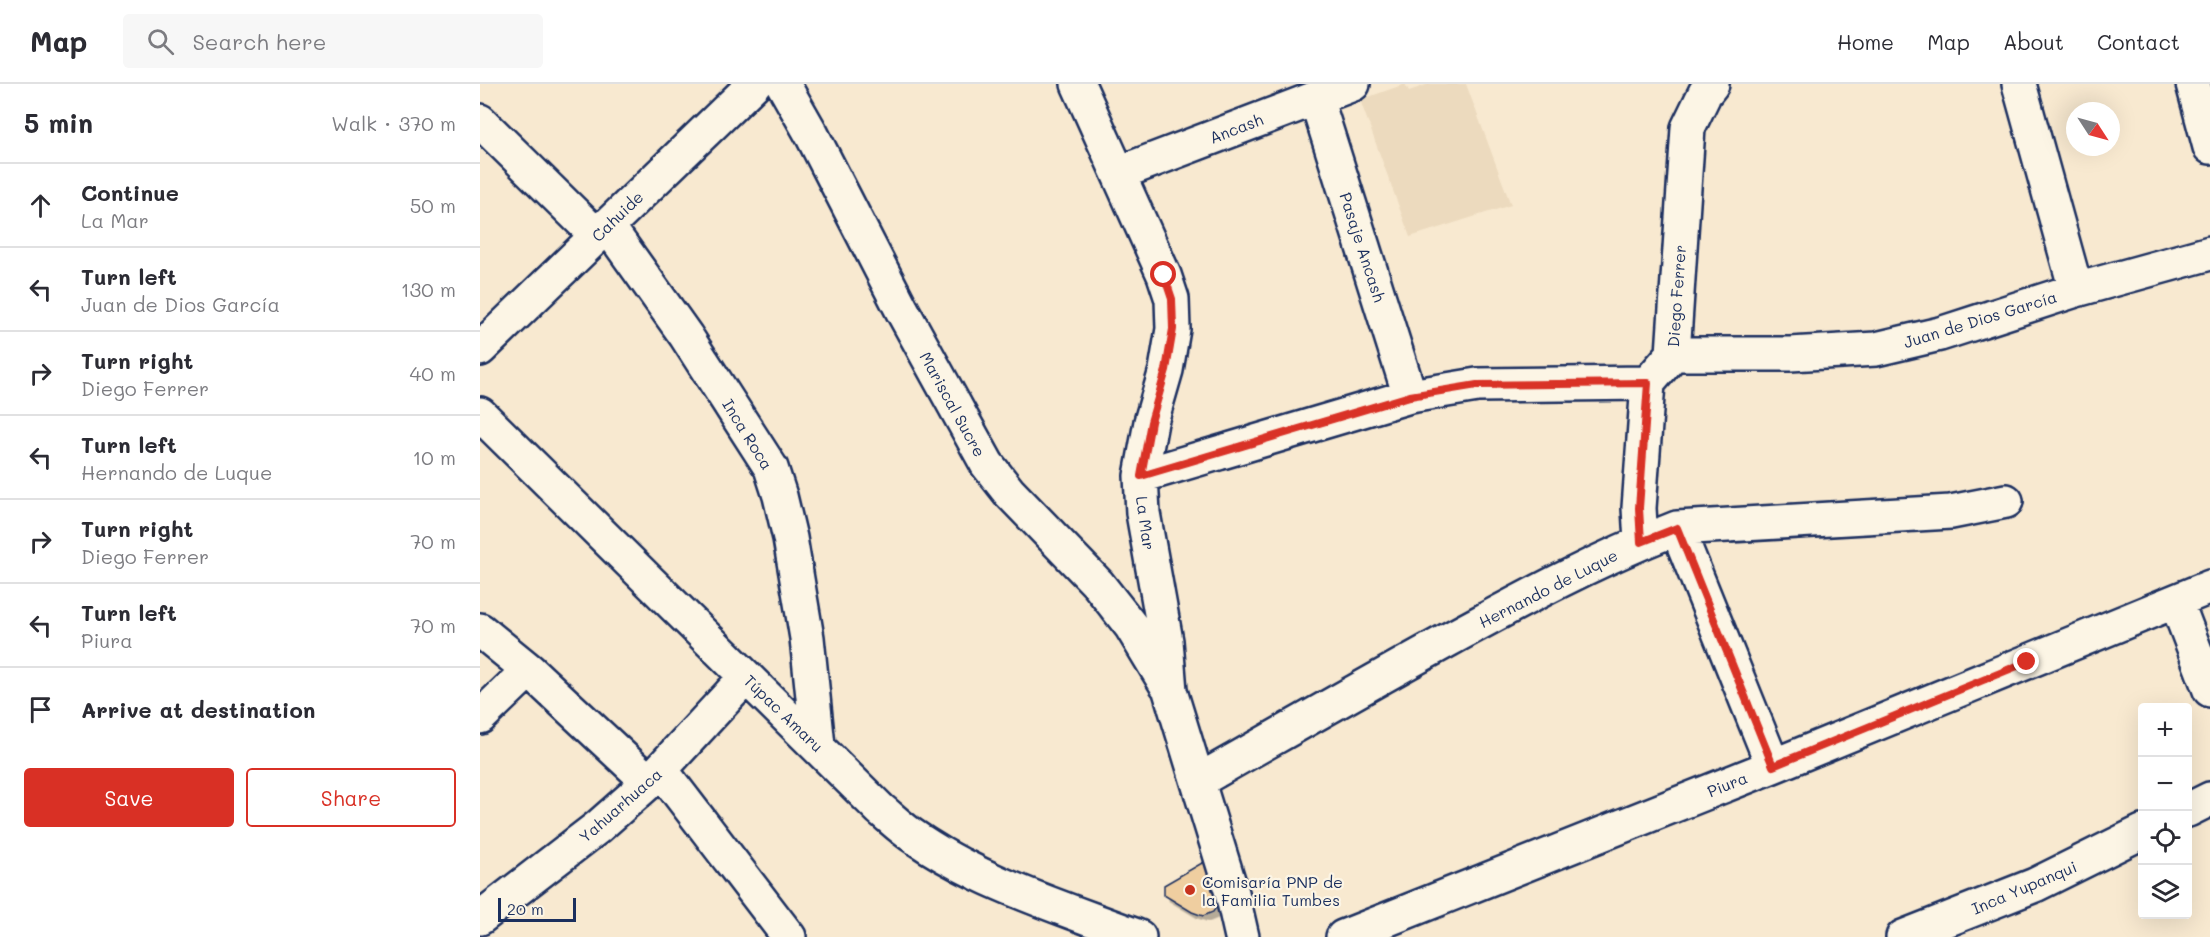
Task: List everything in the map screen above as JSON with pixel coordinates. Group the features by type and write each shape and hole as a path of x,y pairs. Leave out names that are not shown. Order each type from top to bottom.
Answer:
{"street":[{"name":"Cahuide","path":"480,350 754,84"},
{"name":"Mariscal Sucre","path":"783,84 812,135 902,310 987,464 1009,492 1098,584 1131,626 1170,691"},
{"name":"La Mar","path":"1078,84 1164,275 1172,299 1173,329 1166,370 1151,422 1141,476 1143,513 1160,601 1170,691 1232,892 1242,937"},
{"name":"Ancash","path":"1119,173 1353,84"},
{"name":"Diego Ferrer","path":"1648,383 1673,354 1688,128 1705,93 1712,84"},
{"path":"2019,84 2076,290"},
{"path":"2193,84 2210,147"},
{"name":"Pasaje Ancash","path":"1316,98 1410,396"},
{"name":"Inca Roca","path":"480,121 602,230 686,336 771,468 790,538 807,638 818,746"},
{"name":"Juan de Dios García","path":"1673,354 1790,354 1876,349 1940,334 2076,290 2210,254"},
{"path":"1141,476 1410,396 1477,385 1648,383 1639,508 1641,542"},
{"name":"Túpac Amaru","path":"480,414 880,809 915,838 947,857 1002,884 1138,937"},
{"name":"Hernando de Luque","path":"1198,781 1552,583 1677,528 1951,512 2006,501"},
{"path":"1677,528 1773,766"},
{"name":"Piura","path":"1343,937 1773,766 2210,588"},
{"path":"2176,602 2210,690"},
{"path":"480,630 655,776 789,937"},
{"path":"480,717 529,670"},
{"name":"Yahuarhuaca","path":"480,918 598,827 655,776 746,677"},
{"path":"2192,808 2210,800"},
{"name":"Inca Yupanqui","path":"1903,937 2035,885 2138,834"}],"shaded area":[{"path":"1405,84 1409,91 1429,84 1466,84 1511,205 1410,237 1360,100"}],"building":[{"name":"Comisaría PNP de la Familia Tumbes","path":"1209,859 1218,904 1213,912 1203,916 1164,895 1164,885"}],"place":[{"name":"Comisaría PNP de la Familia Tumbes","path":"1190,890"}],"route":[{"path":"1164,275 1172,299 1173,329 1166,370 1151,422 1141,476 1410,396 1477,385 1648,383 1639,508 1641,542 1677,528 1773,766 2027,662"}]}
